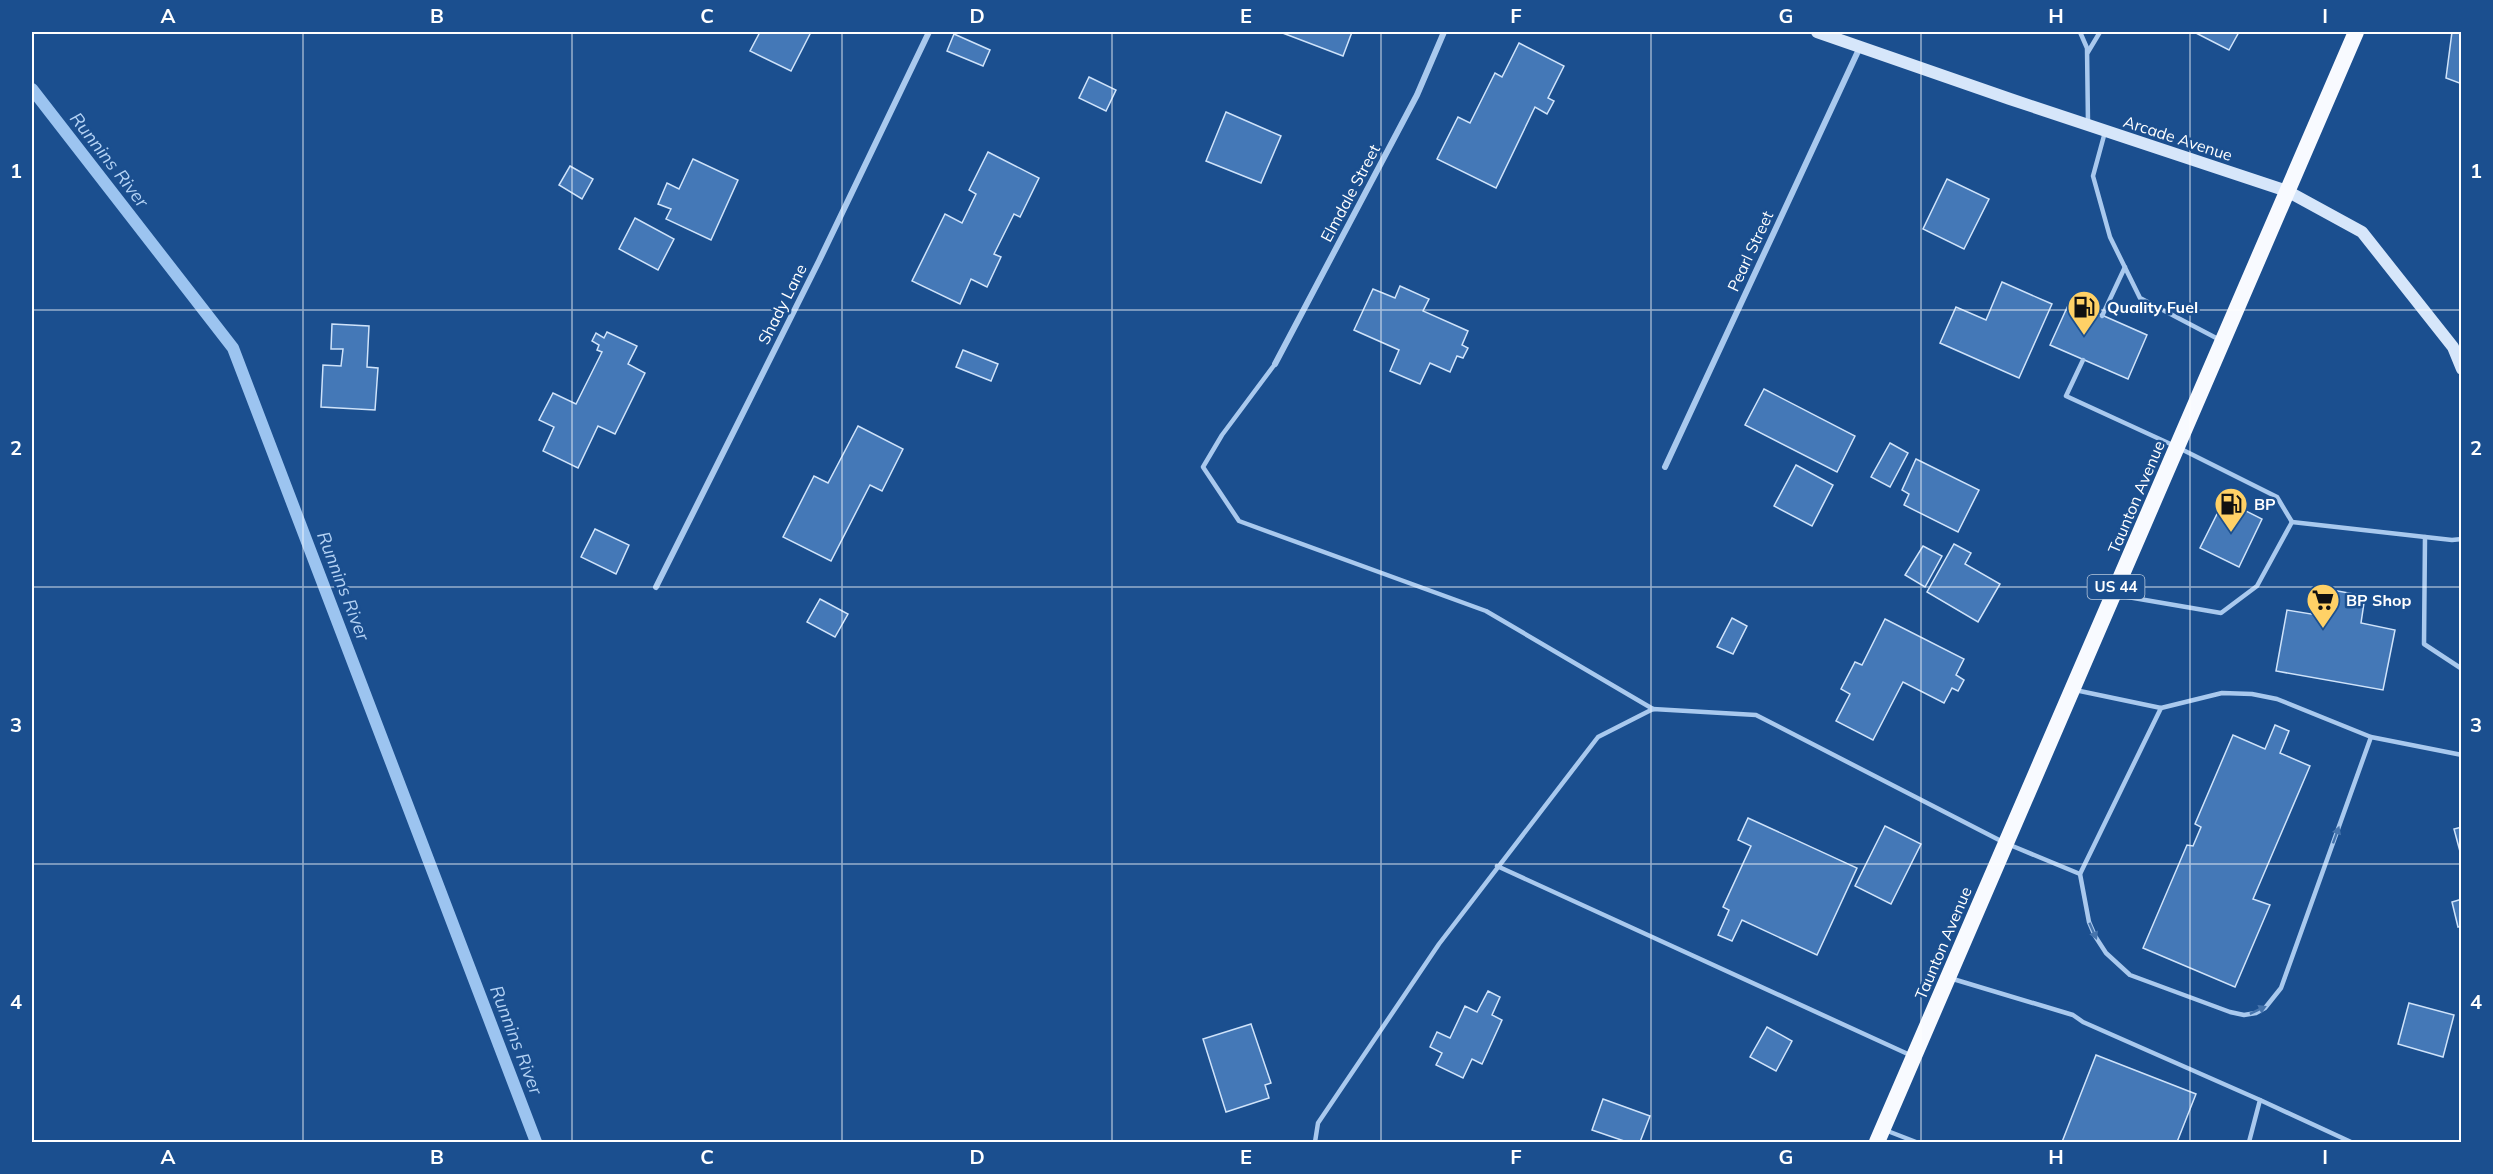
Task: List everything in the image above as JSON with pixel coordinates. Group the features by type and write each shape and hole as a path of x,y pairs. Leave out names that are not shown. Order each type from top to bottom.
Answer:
{"highway":[{"name":"Taunton Avenue","path":"1880,1136 2356,32"}],"main road":[{"name":"Arcade Avenue","path":"1817,32 2287,191 2362,232 2453,346 2462,369"}],"street":[{"name":"Shady Lane","path":"656,587 819,261 928,32"},
{"name":"Elmdale Street","path":"1275,364 1417,95 1444,32"},
{"name":"Pearl Street","path":"1665,466 1860,47"}],"lane":[{"path":"2080,32 2087,48 2088,125"},
{"path":"2087,55 2100,32"},
{"path":"2105,131 2093,177 2110,237 2140,298 2223,342"},
{"path":"2102,315 2125,267"},
{"path":"2083,360 2066,396 2177,447 2277,497 2292,522"},
{"path":"1275,364 1222,435 1203,467 1239,521 1486,611 1653,710 1756,715 2006,843 2080,874"},
{"path":"2292,522 2452,540 2462,538"},
{"path":"2113,594 2221,613 2258,586 2292,522"},
{"path":"2425,537 2424,644 2462,669"},
{"path":"2073,689 2161,708 2222,693 2252,694 2277,699 2371,737 2462,755"},
{"path":"2161,708 2080,874 2089,922 2106,953 2130,975 2180,995 2244,1015 2256,1013 2265,1008 2281,988 2371,737"},
{"path":"1315,1143 1318,1123 1439,944 1497,866 1598,737 1653,710"},
{"path":"1497,866 1914,1056"},
{"path":"1948,978 2073,1015 2083,1022 2351,1143"},
{"path":"2250,1143 2260,1100"},
{"path":"1880,1136 1916,1143"}],"building":[{"path":"760,32 811,32 791,71 750,51"},
{"path":"1280,32 1352,32 1343,56"},
{"path":"2194,32 2239,32 2229,50"},
{"path":"2452,32 2462,32 2462,84 2446,78"},
{"path":"954,34 990,50 983,66 947,51"},
{"path":"1519,43 1564,66 1548,98 1554,101 1547,114 1535,107 1496,188 1437,159 1458,117 1470,123 1495,73 1502,77"},
{"path":"1089,77 1116,90 1106,111 1079,98"},
{"path":"1226,112 1281,136 1261,183 1206,161"},
{"path":"988,152 1039,178 1020,217 1014,214 994,254 1001,257 987,287 971,279 960,304 912,281 945,214 962,223 976,194 969,190"},
{"path":"693,159 738,180 711,240 666,219 671,209 658,204 667,183 679,189"},
{"path":"570,166 593,179 582,199 559,185"},
{"path":"1947,179 1989,199 1964,249 1923,229"},
{"path":"635,218 674,239 658,270 619,249"},
{"path":"2002,282 2052,304 2019,378 1940,343 1956,307 1986,320"},
{"path":"1400,286 1429,299 1423,311 1468,331 1462,345 1468,348 1463,358 1457,356 1450,372 1430,363 1420,384 1390,371 1399,350 1354,330 1373,289 1395,298"},
{"path":"2070,301 2147,335 2128,379 2050,345"},
{"path":"332,324 369,326 367,367 378,368 375,410 321,407 323,365 341,366 343,349 331,349"},
{"path":"607,332 637,346 628,364 645,373 615,434 598,426 578,468 543,451 554,427 539,420 553,393 576,404 602,352 597,350 599,345 592,341 596,333 604,338"},
{"path":"963,350 998,364 991,381 956,367"},
{"path":"1764,389 1855,436 1837,472 1745,425"},
{"path":"858,426 903,449 882,491 870,485 831,561 783,537 814,476 828,483"},
{"path":"1890,443 1908,453 1890,487 1871,477"},
{"path":"1916,459 1979,490 1958,532 1904,505 1909,494 1902,490"},
{"path":"1796,465 1833,485 1812,526 1774,506"},
{"name":"BP","path":"2224,500 2262,519 2239,567 2200,548"},
{"path":"595,529 629,545 616,574 581,557"},
{"path":"1954,544 1971,553 1965,564 2000,584 1978,622 1927,592"},
{"path":"1923,546 1942,556 1925,587 1905,575"},
{"path":"2327,589 2365,596 2361,623 2395,630 2383,690 2276,671 2287,610 2323,616"},
{"path":"820,599 848,614 835,637 807,622"},
{"path":"1732,618 1747,626 1733,654 1717,647"},
{"path":"1885,619 1964,659 1956,675 1964,680 1958,691 1952,688 1944,703 1903,682 1873,740 1836,721 1850,694 1841,689 1855,662 1862,665"},
{"path":"2275,725 2289,731 2280,753 2310,766 2253,899 2270,905 2235,987 2143,948 2187,845 2193,846 2201,827 2195,824 2233,735 2265,749"},
{"path":"1748,818 1857,868 1817,955 1742,920 1732,941 1718,935 1729,910 1723,907 1751,846 1738,840"},
{"path":"1885,826 1921,844 1891,904 1855,886"},
{"path":"2462,827 2462,859 2454,829"},
{"path":"2462,899 2462,926 2458,927 2452,902"},
{"path":"1488,991 1500,997 1492,1015 1502,1020 1482,1064 1472,1059 1463,1078 1436,1065 1442,1053 1430,1047 1437,1032 1450,1038 1465,1006 1477,1012"},
{"path":"2409,1003 2454,1015 2443,1057 2398,1044"},
{"path":"1251,1024 1271,1083 1265,1085 1269,1098 1226,1112 1203,1039"},
{"path":"1767,1027 1792,1041 1776,1071 1750,1057"},
{"path":"2096,1055 2196,1094 2177,1142 2062,1142"},
{"path":"1603,1099 1650,1116 1640,1142 1627,1142 1592,1130"}],"waterway":[{"name":"Runnins River","path":"32,89 233,348 536,1142"}],"place":[{"name":"Quality Fuel","path":"2084,336"},
{"name":"BP","path":"2231,533"},
{"name":"BP Shop","path":"2323,629"}]}
